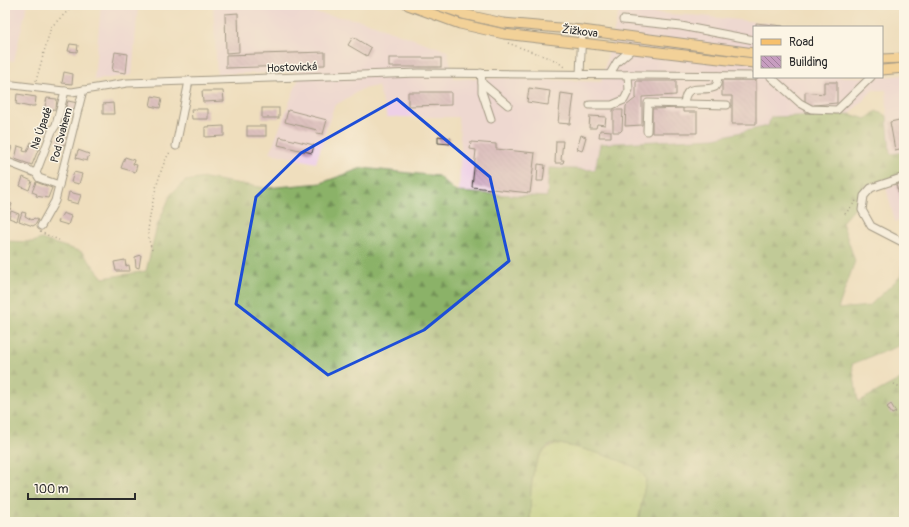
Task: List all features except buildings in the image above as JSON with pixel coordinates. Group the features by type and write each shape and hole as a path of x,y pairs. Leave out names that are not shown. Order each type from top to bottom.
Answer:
{"main road":[{"name":"Žižkova","path":"408,5 460,24 486,30 582,44 753,63"},
{"name":"Žižkova","path":"437,5 463,14 503,24 582,30 753,53"},
{"path":"883,59 904,58"},
{"path":"883,70 904,68"}],"street":[{"path":"623,20 681,26 753,40"},
{"path":"580,75 582,30"},
{"path":"610,74 617,62 632,49"},
{"path":"481,72 482,92 491,119"},
{"name":"Hostovická","path":"5,84 64,91 83,90 127,83 419,73 481,72 580,75 753,76"},
{"path":"590,105 612,105 624,100 629,90 628,75"},
{"path":"684,104 685,95 689,91 714,87 718,76"},
{"path":"772,78 800,103 811,109 837,110 870,78"},
{"path":"176,146 189,81"},
{"path":"482,83 508,105"},
{"name":"Pod Svahem","path":"41,226 55,200 83,90"},
{"name":"Na Úpadě","path":"36,173 52,131 56,125 64,91"},
{"path":"647,130 648,103 727,105"},
{"path":"5,161 36,173 39,178 59,185"},
{"path":"904,177 871,188 864,196 862,210 872,226 904,243"}],"path":[{"path":"36,81 51,27 74,5"},
{"path":"507,43 557,61 564,66 565,70"},
{"path":"152,250 148,234 150,217 165,159 176,146"},
{"path":"845,214 854,202 864,196"},
{"path":"41,226 39,234 59,240"},
{"path":"894,384 904,389"}],"highlighted area":[{"path":"397,99 490,177 509,261 424,330 328,375 236,304 256,197 301,153"}],"shaded area":[{"path":"5,5 27,5 14,61 5,60"},
{"path":"101,5 138,5 132,75 94,80"},
{"path":"213,5 264,5 360,20 448,51 453,78 474,79 506,78 601,82 619,11 701,16 795,26 753,26 753,78 883,78 904,75 904,152 890,154 886,90 873,90 850,114 771,117 768,126 715,138 601,144 596,170 547,197 459,193 461,145 458,117 387,117 378,86 362,89 334,106 316,163 270,153 301,72 217,74"},
{"path":"904,180 904,220 895,222 886,188"}],"green space":[{"path":"876,111 887,116 890,154 904,152 904,173 865,186 857,205 842,222 855,261 838,309 869,306 901,276 904,251 904,344 852,364 858,402 904,377 904,522 638,522 646,480 642,472 627,463 601,454 557,444 548,446 540,455 536,464 533,473 530,522 5,522 5,241 33,242 41,239 82,252 103,278 146,271 157,226 171,194 185,181 205,178 266,188 321,183 362,168 438,176 456,192 547,197 549,168 595,170 600,144 715,138 768,126 771,117 850,114 866,119"},
{"path":"559,444 615,458 642,471 646,480 638,522 530,522 531,488 536,464 541,454 549,448"}]}
